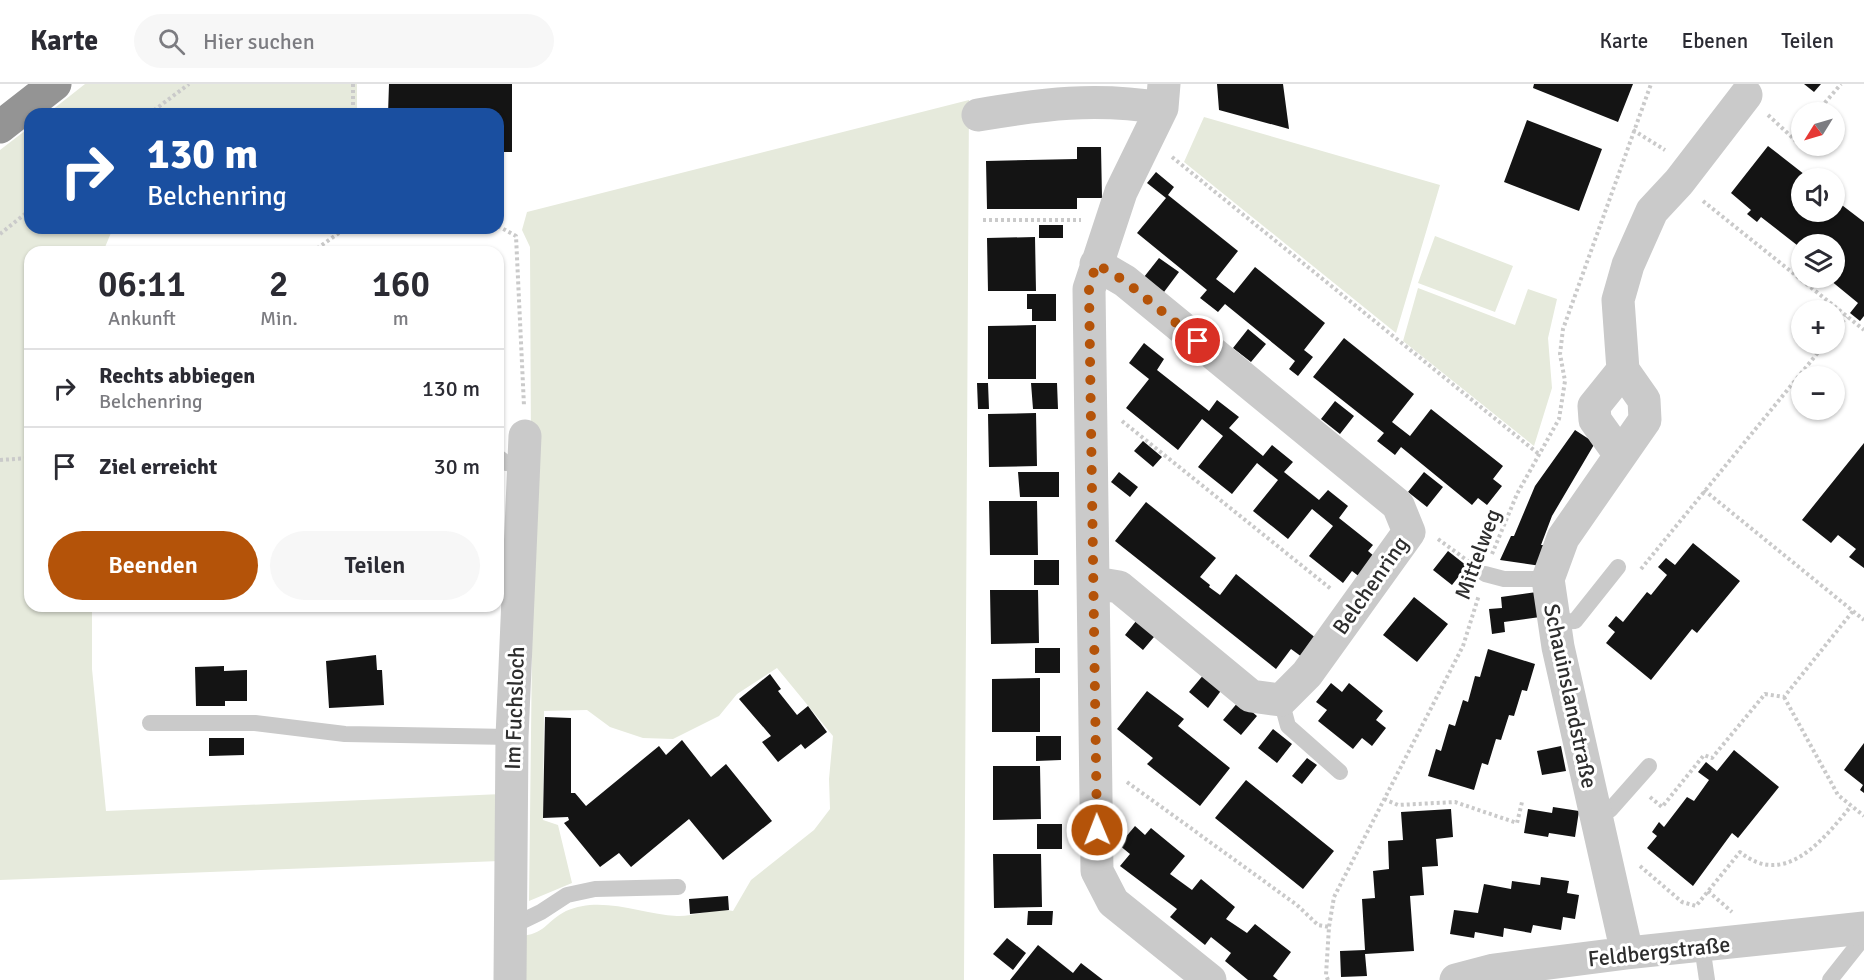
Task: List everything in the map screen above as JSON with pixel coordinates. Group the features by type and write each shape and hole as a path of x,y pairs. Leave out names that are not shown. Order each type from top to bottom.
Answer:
{"highway":[{"path":"24,108 55,84"},
{"path":"0,127 24,108"}],"street":[{"path":"1620,455 1595,420 1594,406 1623,370 1618,300 1628,265 1652,211 1685,174 1746,95"},
{"path":"978,116 1053,102 1125,102 1163,96 1149,138 1121,192 1107,227 1089,289 1095,583 1097,871 1113,902 1210,980"},
{"name":"Belchenring","path":"1096,264 1125,281 1398,506 1409,532 1306,674 1281,700"},
{"name":"Schauinslandstraße","path":"1623,370 1644,400 1645,420 1563,538 1548,579 1554,622 1627,953"},
{"name":"Im Fuchsloch","path":"510,980 516,453"},
{"path":"1095,583 1119,587 1251,696 1281,700"},
{"name":"Feldbergstraße","path":"1456,980 1627,953 1864,928"}],"lane":[{"path":"1554,622 1575,621 1618,567"},
{"path":"1485,574 1504,579 1548,579"},
{"path":"1281,700 1288,726 1340,772"},
{"path":"150,723 255,723 345,734 512,738"},
{"path":"1596,813 1610,810 1649,766"},
{"path":"510,927 541,912 567,895 595,890 678,887"},
{"path":"1830,980 1864,938"},
{"path":"1702,946 1707,980"}],"path":[{"path":"157,108 189,84"},
{"path":"353,84 353,108"},
{"name":"Mittelweg","path":"1328,980 1326,975 1329,927 1334,897 1463,646 1485,574 1517,494 1559,419 1565,381 1560,354 1563,329 1651,84"},
{"path":"1825,102 1840,84"},
{"path":"1746,95 1791,136"},
{"path":"1633,130 1864,330"},
{"path":"1149,138 1540,455"},
{"path":"0,234 24,215"},
{"path":"983,220 1090,220 1107,227"},
{"path":"504,229 516,236 516,453"},
{"path":"320,246 338,234"},
{"path":"1634,578 1816,354"},
{"path":"1092,411 1110,411 1355,608"},
{"path":"0,460 24,458"},
{"path":"1704,490 1864,620"},
{"path":"1784,697 1854,611"},
{"path":"1634,784 1662,807 1704,755 1712,758 1765,694 1784,697"},
{"path":"1784,697 1838,795 1864,816"},
{"path":"1096,768 1119,777 1297,905 1318,925 1329,927"},
{"path":"1384,799 1398,805 1455,802 1517,823 1522,802"},
{"path":"1606,856 1623,852 1682,902 1696,906 1740,852 1752,861 1763,865 1789,862 1816,846 1851,806"}],"shaded area":[{"path":"85,84 357,84 357,108 55,108"},
{"path":"969,100 964,980 520,980 519,936 540,930 566,911 579,907 607,905 677,916 719,910 733,911 751,880 814,830 830,809 829,779 833,736 777,668 737,694 719,716 673,739 643,738 610,727 587,710 544,711 543,820 558,825 572,883 529,901 532,652 530,247 522,230 527,212"},
{"path":"1204,117 1440,185 1396,333 1184,162"},
{"path":"24,132 24,234 110,234 106,246 24,246 24,612 92,612 92,669 106,811 502,794 500,861 0,880 0,150"},
{"path":"1435,236 1513,266 1495,312 1418,283"},
{"path":"1418,288 1515,325 1528,289 1557,299 1548,338 1552,388 1534,446 1403,341"}],"building":[{"path":"389,84 512,84 512,152 504,152 504,108 388,108"},
{"path":"1217,84 1283,84 1289,129 1219,110"},
{"path":"1534,84 1633,84 1618,122 1533,88"},
{"path":"1804,84 1821,84 1814,92"},
{"path":"1527,120 1602,149 1579,211 1504,182"},
{"path":"1768,146 1796,168 1791,168 1791,222 1845,222 1845,207 1864,222 1864,316 1860,321 1850,313 1858,303 1840,288 1845,288 1845,234 1791,234 1791,240 1761,217 1757,222 1747,214 1751,210 1731,193"},
{"path":"1077,147 1101,147 1102,198 1077,198 1077,209 987,209 986,161 1077,159"},
{"path":"1156,172 1174,187 1168,195 1238,251 1216,279 1234,293 1255,267 1325,323 1304,350 1313,357 1298,376 1289,369 1295,361 1225,304 1218,312 1200,298 1207,290 1137,233 1166,198 1147,183"},
{"path":"1039,225 1063,225 1063,238 1039,238"},
{"path":"1035,237 1036,291 988,291 987,238"},
{"path":"1159,258 1179,272 1164,292 1144,277"},
{"path":"1027,294 1056,294 1056,321 1032,321 1032,309 1027,309"},
{"path":"1036,325 1036,379 988,379 988,326"},
{"path":"1248,329 1266,344 1251,362 1233,348"},
{"path":"1344,338 1414,394 1392,422 1410,436 1431,409 1503,466 1493,479 1502,486 1487,505 1478,498 1472,505 1401,447 1395,455 1377,441 1384,433 1313,377"},
{"path":"1144,343 1164,359 1157,370 1209,411 1217,400 1239,417 1229,428 1263,456 1272,445 1293,462 1284,472 1319,500 1328,490 1348,506 1339,518 1373,545 1368,551 1380,561 1365,581 1352,571 1343,583 1309,556 1333,526 1312,509 1288,539 1253,511 1278,480 1257,463 1232,494 1198,467 1223,436 1202,419 1178,450 1126,408 1149,379 1129,363"},
{"path":"977,383 988,383 989,409 978,409"},
{"path":"1031,383 1057,383 1058,409 1033,409"},
{"path":"1335,401 1354,416 1340,434 1321,419"},
{"path":"1036,413 1037,466 989,467 988,414"},
{"path":"1575,430 1595,443 1552,516 1541,545 1545,545 1541,566 1500,560 1511,536 1514,536 1535,486"},
{"path":"1143,441 1162,457 1153,467 1134,451"},
{"path":"1864,443 1864,568 1849,557 1856,549 1838,535 1831,543 1802,520"},
{"path":"1018,472 1059,472 1059,497 1020,497"},
{"path":"1119,472 1138,487 1130,497 1111,482"},
{"path":"1424,472 1443,487 1427,507 1408,492"},
{"path":"989,501 1037,501 1038,555 990,555"},
{"path":"1146,502 1216,558 1200,577 1210,585 1209,587 1220,595 1236,574 1317,639 1302,657 1291,649 1276,669 1115,541"},
{"path":"1693,543 1740,581 1697,633 1692,629 1651,680 1606,643 1615,632 1608,626 1616,616 1623,622 1647,592 1651,595 1667,575 1658,567 1666,558 1675,565"},
{"path":"1448,551 1467,566 1452,585 1433,570"},
{"path":"1034,560 1059,560 1059,585 1034,585"},
{"path":"990,590 1038,590 1039,643 991,644"},
{"path":"1537,592 1540,617 1504,622 1505,632 1492,634 1489,609 1502,608 1501,597"},
{"path":"1414,597 1448,624 1417,662 1383,635"},
{"path":"1140,616 1159,631 1143,650 1125,635"},
{"path":"1035,648 1060,648 1060,673 1035,673"},
{"path":"1488,649 1535,664 1527,691 1522,690 1514,716 1509,715 1501,740 1496,739 1488,765 1482,763 1474,790 1428,776 1436,749 1441,751 1449,724 1455,726 1463,700 1468,702 1475,676 1480,677"},
{"path":"376,655 377,670 382,670 384,705 329,708 326,661"},
{"path":"224,666 224,671 247,670 247,701 225,701 225,706 196,706 195,667"},
{"path":"1205,673 1223,688 1208,708 1189,692"},
{"path":"770,674 781,689 778,691 797,715 808,706 827,732 805,749 801,744 778,762 762,742 771,736 739,699"},
{"path":"1040,678 1040,732 992,732 992,679"},
{"path":"1331,683 1342,692 1349,683 1383,711 1376,720 1386,728 1372,746 1362,738 1353,749 1318,721 1327,710 1316,702"},
{"path":"1147,691 1184,719 1178,726 1230,768 1200,806 1147,764 1153,758 1117,729"},
{"path":"1239,701 1257,716 1241,735 1223,720"},
{"path":"545,717 571,718 571,793 575,793 586,806 659,746 666,755 682,740 711,777 726,764 772,821 723,860 689,819 631,867 619,853 600,867 564,823 569,820 568,817 543,818"},
{"path":"1273,729 1292,744 1277,763 1258,748"},
{"path":"1036,736 1061,736 1061,760 1036,761"},
{"path":"209,738 244,738 244,755 209,756"},
{"path":"1864,743 1864,793 1860,790 1863,785 1844,770"},
{"path":"1561,746 1566,771 1542,775 1537,751"},
{"path":"1734,750 1779,787 1738,838 1732,833 1693,886 1647,848 1657,836 1652,832 1659,822 1664,827 1687,797 1694,801 1709,780 1698,772 1706,762 1717,771"},
{"path":"1307,758 1317,765 1302,784 1292,776"},
{"path":"993,766 1040,766 1041,819 993,820"},
{"path":"1246,780 1334,851 1303,889 1215,818"},
{"path":"1553,807 1579,811 1575,837 1549,833 1548,837 1524,833 1528,809 1552,813"},
{"path":"1451,809 1453,837 1436,839 1438,866 1422,867 1424,895 1410,896 1414,951 1365,954 1367,976 1341,977 1340,951 1365,950 1362,899 1375,898 1373,871 1389,869 1388,841 1403,840 1401,812"},
{"path":"1037,824 1062,824 1062,849 1037,849"},
{"path":"1135,826 1145,835 1151,828 1185,856 1170,874 1192,890 1201,879 1235,907 1226,919 1247,933 1255,924 1291,952 1273,976 1278,980 1248,980 1225,961 1231,953 1211,937 1205,945 1170,917 1177,909 1120,866 1130,854 1119,845"},
{"path":"993,854 1041,854 1042,907 994,908"},
{"path":"1541,877 1569,881 1567,893 1579,895 1575,919 1563,917 1561,930 1533,925 1531,933 1504,928 1503,937 1475,932 1474,938 1450,934 1454,910 1478,913 1484,884 1511,889 1512,881 1540,885"},
{"path":"728,896 729,910 690,914 689,899"},
{"path":"1028,911 1053,911 1052,925 1027,925"},
{"path":"1007,938 1026,953 1013,970 993,954"},
{"path":"1038,945 1073,973 1081,963 1103,980 1010,980"}],"route":[{"path":"1097,830 1095,561 1089,289 1096,264 1125,281 1198,341"}]}
